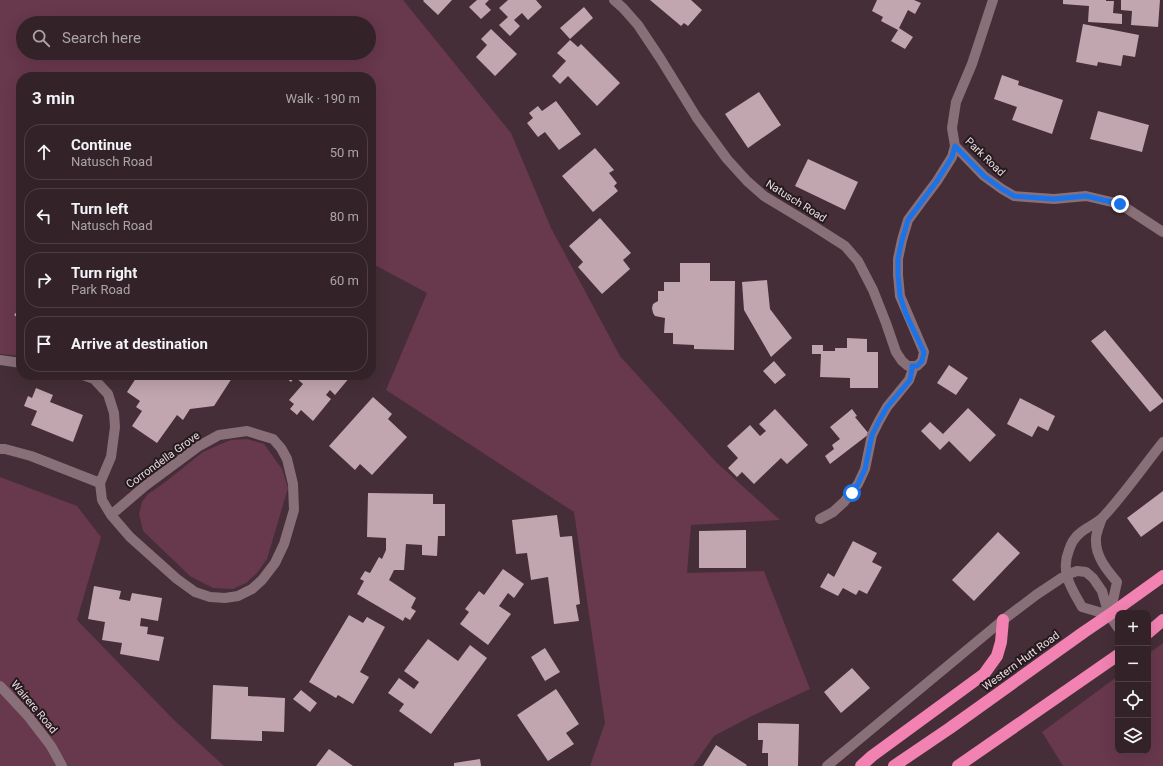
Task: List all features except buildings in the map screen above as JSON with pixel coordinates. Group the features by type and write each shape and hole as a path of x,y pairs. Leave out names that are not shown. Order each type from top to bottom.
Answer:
{"highway":[{"name":"Western Hutt Road","path":"894,766 950,728 1163,576"},
{"path":"861,766 872,756 984,674 997,656 1001,642 1003,620"},
{"path":"1151,630 1163,620"},
{"path":"958,766 1115,657"}],"street":[{"name":"Natusch Road","path":"614,0 638,25 697,118 727,159 747,181 764,196 812,224 845,246 858,261 873,290 896,352 902,361 908,366 912,366"},
{"name":"Park Road","path":"993,0 972,64 956,102 952,128 955,146 984,176 1014,196 1054,199 1086,196 1120,204 1163,232"},
{"path":"820,519 833,512 844,502 858,484 865,469 872,435 879,421 887,407 910,380 912,366 917,366 922,361 924,352 906,314 900,296 898,259 908,220 937,181 952,157 955,146"},
{"path":"0,360 16,362"},
{"path":"0,449 31,456 100,483 111,457 115,427 114,413 108,394 95,380"},
{"name":"Corrondella Grove","path":"100,483 102,500 111,514 130,537 177,579 195,592 210,598 231,598 238,596 252,589 262,580 275,562 284,544 294,510 293,484 281,448 273,439 247,431 219,435 199,446 144,486 111,514"},
{"path":"1109,615 1082,606 1071,589 1066,575 1068,552 1078,535 1102,518 1163,442"},
{"path":"1102,518 1096,539 1098,552 1101,560 1117,582 1109,615"},
{"path":"827,766 1003,620 1066,575 1077,571 1086,572 1093,578 1102,591 1109,615 1115,624"},
{"name":"Wairere Road","path":"0,686 28,716 52,746 62,766"}],"shaded area":[{"path":"0,0 403,0 511,133 551,228 620,356 716,462 780,520 691,525 687,573 764,571 810,689 752,716 714,736 693,766 590,766 605,723 574,512 386,390 427,293 376,266 376,72 16,72 16,356 0,354"},
{"path":"247,439 264,444 282,469 288,488 267,559 257,573 246,583 233,589 213,588 190,576 143,531 139,514 142,502 148,494 203,452 231,440"},
{"path":"0,477 77,506 101,537 77,620 173,719 224,766 0,766"},
{"path":"1163,643 1163,766 1063,766 1042,732 1115,678 1115,754 1151,754 1151,652"}],"route":[{"path":"852,493 865,469 872,435 879,421 887,407 910,380 912,375 912,366 917,366 922,361 924,352 906,314 900,296 898,259 908,220 937,181 952,157 955,146 984,176 1014,196 1054,199 1086,196 1120,204"}]}
